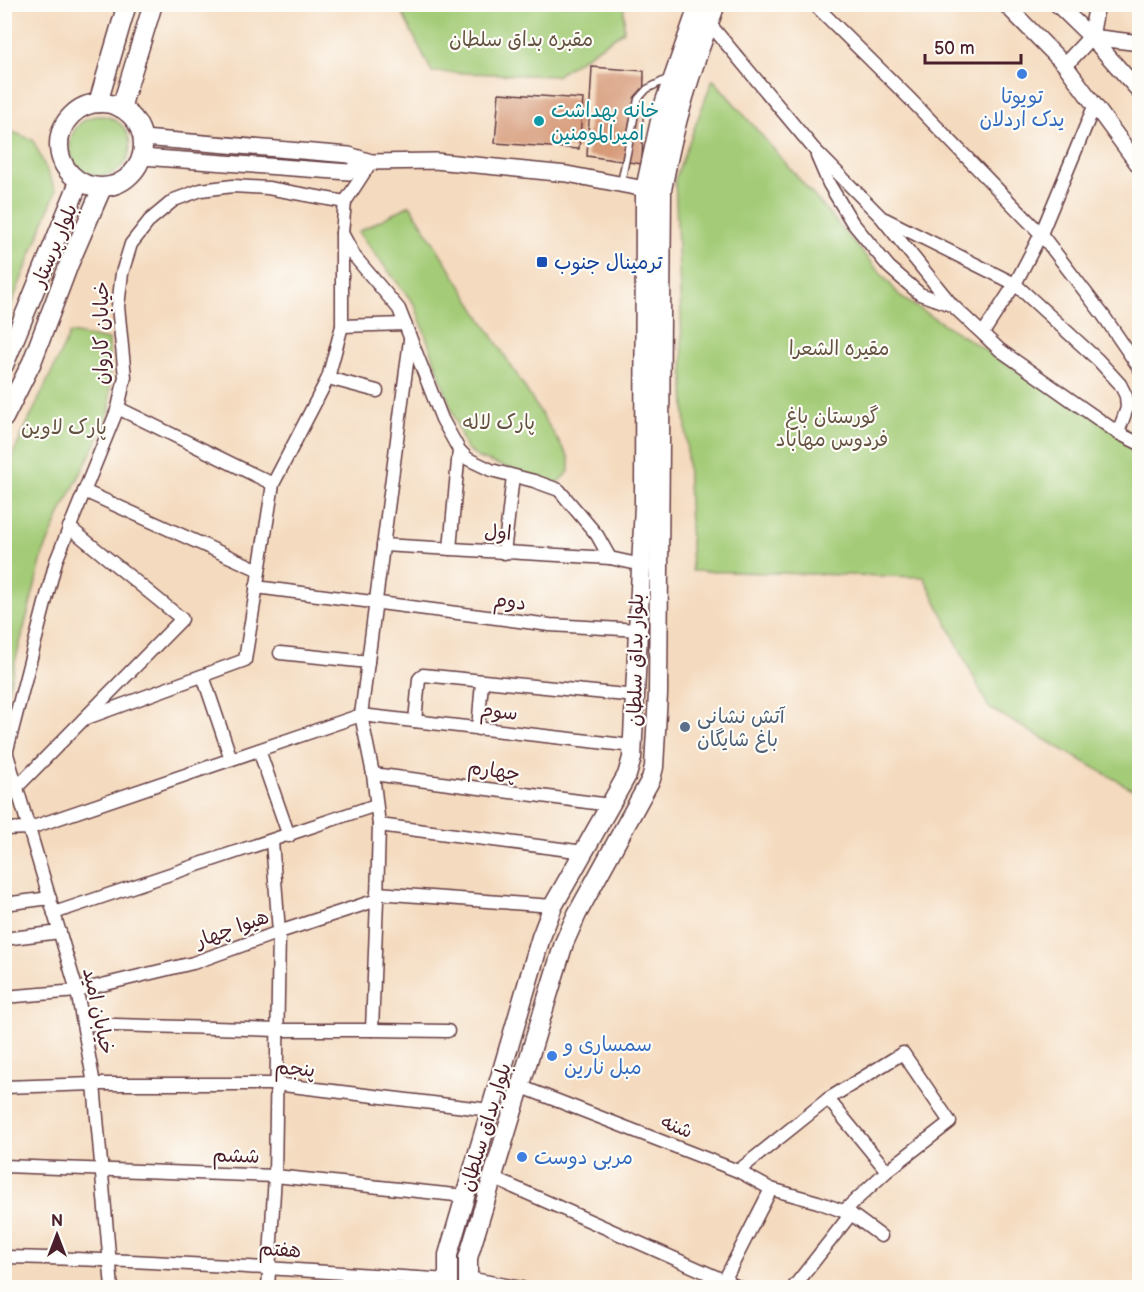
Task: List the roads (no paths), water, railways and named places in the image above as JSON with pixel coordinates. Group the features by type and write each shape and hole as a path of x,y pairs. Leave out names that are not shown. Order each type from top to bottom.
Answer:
{"main road":[{"path":"98,103 127,4"},
{"path":"121,108 153,4"},
{"name":"بلوار بداق سلطان","path":"448,1284 448,1255 541,938 554,906 631,766 642,565 645,189 663,107 699,4"},
{"name":"بلوار بداق سلطان","path":"468,1283 468,1258 570,930 651,779 656,754 662,189 678,111 688,77 716,4"},
{"path":"98,103 121,108 135,120 143,138 142,157 136,169 127,179 102,188 79,182 68,173 61,162 58,149 59,135 64,123 84,106 98,103"},
{"name":"بلوار پرستار","path":"4,365 79,182"},
{"name":"بلوار پرستار","path":"4,418 32,362 69,264 102,188"},
{"path":"658,681 655,689 646,693 640,690 636,696 640,704 647,702 654,704 658,711"}],"street":[{"path":"814,4 1041,234 1103,315 1140,369"},
{"path":"1005,4 1065,65 1140,167"},
{"path":"1058,4 1140,92"},
{"path":"1065,65 1090,37 1097,4"},
{"path":"709,23 814,149 881,217 952,305 1000,350 1118,433 1140,444"},
{"path":"1090,37 1140,43"},
{"path":"983,333 1015,284 1041,234 1095,104"},
{"path":"143,138 349,154 371,162 435,160 567,174 645,189"},
{"path":"814,149 829,183 852,222 889,267 920,294 952,305"},
{"path":"349,154 349,172"},
{"path":"142,157 349,172 371,162"},
{"path":"84,720 245,660 273,484 328,378 342,326 342,233 345,202 371,162"},
{"name":"خیابان کاروان","path":"6,747 56,561 118,408 125,377 118,306 122,273 131,244 150,220 174,200 201,190 233,186 268,188 345,202"},
{"path":"881,217 1015,284 1098,360 1119,384 1126,396 1127,408 1118,433"},
{"path":"342,233 355,257 399,309 442,419 459,450 468,459 483,466 559,490 597,535 610,558"},
{"path":"342,326 405,324"},
{"path":"372,1030 379,825 373,774 361,715 410,340"},
{"path":"328,378 377,391"},
{"path":"118,408 273,484"},
{"path":"450,549 459,450"},
{"path":"504,553 513,476"},
{"path":"84,491 259,570"},
{"path":"18,786 182,619 69,527"},
{"name":"اول","path":"383,545 610,558 642,565"},
{"name":"دوم","path":"256,587 549,625 640,630"},
{"path":"280,653 368,662"},
{"path":"203,676 231,759"},
{"path":"415,721 420,676 636,696"},
{"path":"478,729 482,682"},
{"path":"4,829 30,828 361,715"},
{"name":"سوم","path":"361,715 633,746"},
{"name":"خیابان امید","path":"6,747 77,991 94,1084 111,1287"},
{"path":"259,750 289,836"},
{"name":"چهارم","path":"373,774 610,805"},
{"path":"54,913 376,805"},
{"path":"379,825 584,852"},
{"path":"268,1287 275,1176 279,932 272,841"},
{"path":"377,897 554,906"},
{"name":"هیوا چهار","path":"4,997 77,991 193,963 377,897"},
{"path":"4,904 50,898"},
{"path":"4,939 60,932"},
{"path":"83,1024 277,1030 448,1031"},
{"path":"738,1171 828,1099 903,1053 950,1122 887,1170 847,1213 793,1287"},
{"name":"پنجم","path":"4,1088 94,1084 275,1084 490,1110"},
{"name":"شنه","path":"522,1087 738,1171 771,1189 847,1213 880,1236"},
{"path":"828,1099 887,1170"},
{"name":"ششم","path":"4,1166 275,1176 465,1196"},
{"path":"493,1178 723,1284 741,1287"},
{"path":"723,1284 771,1189"},
{"name":"هفتم","path":"4,1257 110,1259 268,1268 448,1284"},
{"path":"468,1283 522,1287"}],"lane":[{"path":"621,184 638,99 647,89 673,76"}],"place":[{"name":"تویوتا یدک اردلان","path":"1022,74"},
{"name":"خانه بهداشت امیرالمومنین","path":"539,121"},
{"name":"ترمینال جنوب","path":"542,262"},
{"name":"آتش نشانی باغ شایگان","path":"685,727"},
{"name":"سمساری و مبل نارین","path":"552,1056"},
{"name":"مربی دوست","path":"522,1157"}],"park label":[{"name":"مقبره بداق سلطان","path":"521,39"},
{"name":"مقیره الشعرا","path":"839,348"},
{"name":"پارک لاله","path":"499,422"},
{"name":"پارک لاوین","path":"64,427"},
{"name":"گورستان باغ فردوس مهاباد","path":"832,428"}]}
